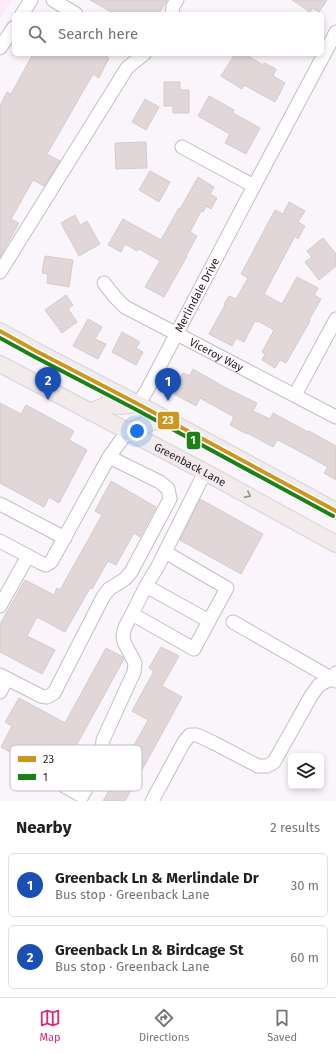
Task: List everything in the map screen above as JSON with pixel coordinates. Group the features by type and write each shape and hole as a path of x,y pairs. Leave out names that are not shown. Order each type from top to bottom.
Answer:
{"main road":[{"path":"0,331 336,510"},
{"name":"Greenback Lane","path":"0,364 127,432 206,472 336,544"},
{"path":"90,412 106,405 121,406 138,404"},
{"path":"127,432 164,418"}],"street":[{"path":"23,12 32,0"},
{"path":"53,0 73,12"},
{"path":"172,12 173,6 177,0"},
{"path":"0,48 12,30"},
{"name":"Merlindale Drive","path":"324,49 336,32"},
{"path":"0,272 127,68 141,56"},
{"name":"Merlindale Drive","path":"138,404 177,334 319,56"},
{"path":"182,147 254,186"},
{"name":"Viceroy Way","path":"104,283 125,307 336,417"},
{"path":"295,395 336,319"},
{"path":"0,541 41,563 46,565 51,562 109,457 127,432"},
{"path":"0,692 3,677 40,696 47,697 54,693 103,597 109,589 125,579 131,572 170,499 168,490 160,482 109,457"},
{"path":"102,745 103,740 134,672 135,663 124,642 123,635 125,627 206,472"},
{"path":"0,504 65,538"},
{"path":"132,614 194,649 227,588 165,552"},
{"path":"0,606 28,556"},
{"path":"146,586 209,621"},
{"path":"233,622 334,678"},
{"path":"152,801 184,742 190,734 197,735 258,766 266,766 274,762 311,696 319,685 334,678"},
{"path":"70,791 81,798"}],"shaded area":[{"path":"0,0 12,0 0,19"}],"building":[{"path":"90,0 167,0 160,12 111,12"},
{"path":"292,0 327,0 319,12 312,8 310,12"},
{"path":"32,56 106,56 109,58 99,78 93,74 47,154 60,161 44,186 33,180 11,219 19,223 0,257 0,106 7,92 11,94"},
{"path":"234,56 248,56 263,65 264,63 276,69 273,76 285,83 275,102 244,85 242,89 221,76"},
{"path":"164,82 180,82 180,90 189,90 189,113 173,113 173,106 164,106"},
{"path":"209,96 234,110 233,113 260,128 246,154 225,143 230,134 198,116"},
{"path":"145,99 159,107 146,130 132,122"},
{"path":"146,142 147,168 116,169 115,143"},
{"path":"150,171 170,182 159,202 139,190"},
{"path":"198,177 214,187 210,194 217,198 211,209 206,206 203,212 201,211 190,232 197,236 164,297 145,287 160,261 139,249 137,251 125,244 121,252 108,245 123,219 161,240"},
{"path":"289,202 305,211 298,222 305,226 298,239 295,236 264,294 282,304 297,277 318,288 314,295 321,299 286,363 280,360 275,368 262,360 265,354 262,352 274,330 258,321 255,321 244,342 236,338 232,346 209,334 229,296 236,299 248,278 241,274 275,210 283,214"},
{"path":"75,215 80,225 87,221 100,244 79,256 61,223"},
{"path":"323,238 336,254 336,266 319,280 305,262 312,257 307,251"},
{"path":"45,256 73,260 69,287 47,283 48,274 42,273"},
{"path":"66,295 73,305 68,309 77,322 62,333 45,310"},
{"path":"88,319 102,327 95,339 106,344 98,359 73,346"},
{"path":"122,332 140,342 136,348 143,352 136,365 112,352"},
{"path":"193,369 224,387 257,403 253,411 270,419 273,413 336,446 336,480 324,473 328,467 284,443 277,440 273,447 230,425 234,417 200,398 196,406 172,393 183,373 190,376"},
{"path":"0,403 21,414 26,405 74,431 69,440 87,450 59,503 49,497 44,507 0,483"},
{"path":"111,481 156,507 140,537 134,533 116,565 108,561 92,589 90,588 65,632 37,617 27,636 55,650 42,674 0,652 0,624 25,580 54,595 57,588 60,590 102,515 95,511"},
{"path":"200,499 263,534 241,574 180,540"},
{"path":"161,647 179,656 162,686 182,697 142,770 142,745 134,745 148,720 132,711 154,671 149,668"},
{"path":"106,648 123,657 124,659 77,745 10,745 10,752 1,747 12,726 5,722 19,698 65,723"},
{"path":"109,791 130,791 125,801 103,801"}],"transit line":[{"name":"23","path":"0,331 336,511"},
{"name":"1","path":"0,338 333,516"}],"place":[{"name":"Greenback Ln & Birdcage St","path":"48,400"},
{"name":"Greenback Ln & Merlindale Dr","path":"168,401"}]}
